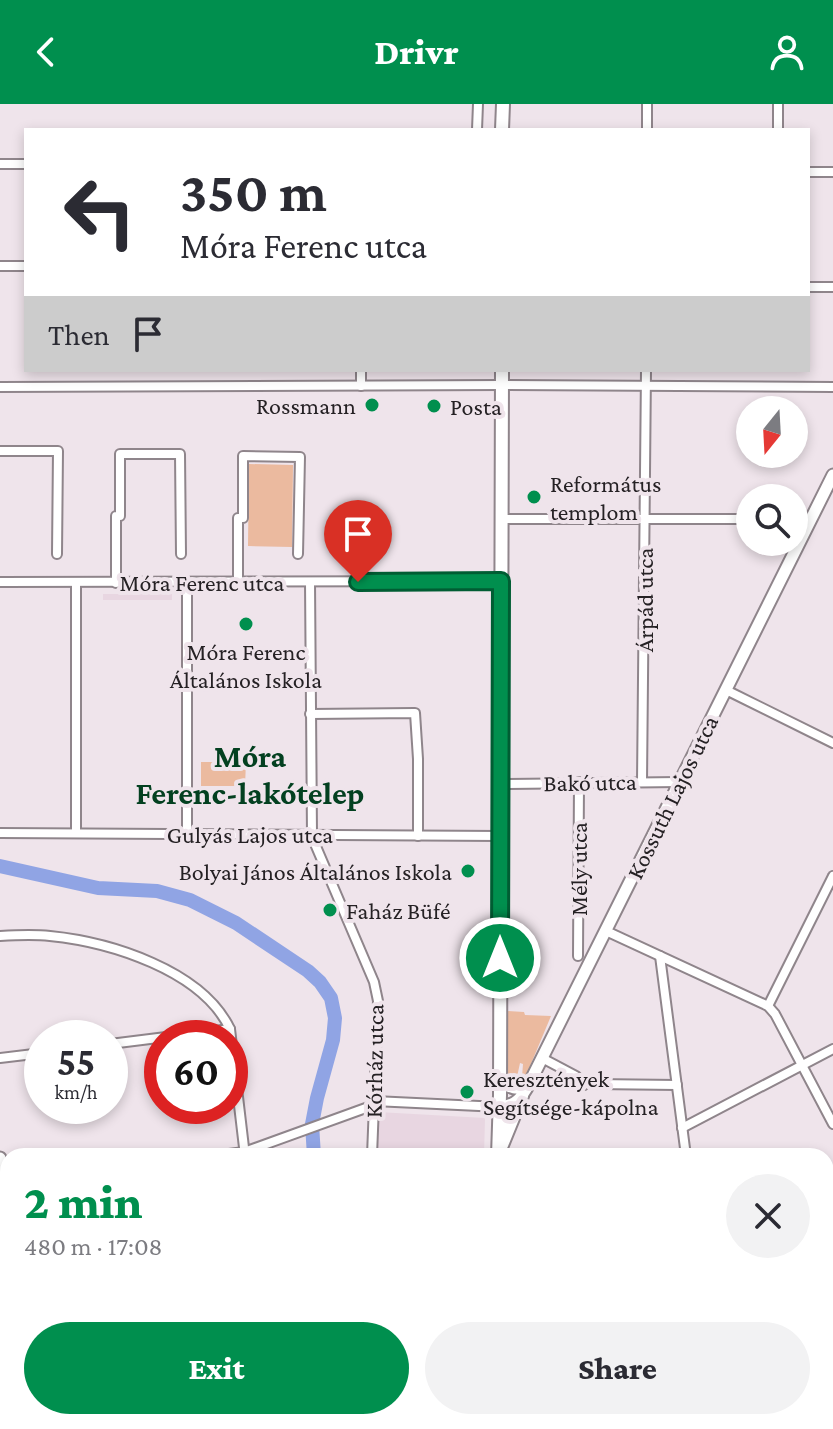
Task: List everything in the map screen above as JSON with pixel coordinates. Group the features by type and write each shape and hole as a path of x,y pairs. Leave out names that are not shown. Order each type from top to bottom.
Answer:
{"main road":[{"path":"502,128 503,104"},
{"path":"498,1148 502,372"},
{"name":"Kossuth Lajos utca","path":"526,1090 833,475"},
{"path":"500,1080 512,1088 526,1090"},
{"path":"500,1107 516,1102 526,1090"},
{"path":"501,1148 526,1090"}],"street":[{"path":"477,128 478,104"},
{"path":"647,104 647,128"},
{"path":"778,104 778,128"},
{"path":"0,164 24,164"},
{"path":"810,172 833,172"},
{"path":"0,266 24,266"},
{"path":"810,287 833,287"},
{"path":"361,372 361,386"},
{"name":"Árpád utca","path":"642,782 646,372"},
{"path":"0,387 833,387"},
{"path":"0,451 58,451 57,554"},
{"path":"116,583 120,454 180,454 181,554"},
{"path":"238,582 238,518 243,518 243,456 300,457 298,554"},
{"path":"501,519 736,519"},
{"name":"Móra Ferenc utca","path":"0,582 501,581"},
{"path":"187,582 187,834"},
{"path":"310,582 312,834"},
{"path":"76,583 76,833"},
{"path":"726,690 833,743"},
{"path":"310,714 415,713 418,836"},
{"name":"Mély utca","path":"578,956 579,782"},
{"name":"Bakó utca","path":"501,784 680,782"},
{"name":"Gulyás Lajos utca","path":"0,833 500,836"},
{"name":"Kórház utca","path":"312,834 374,982 378,1001 372,1148"},
{"path":"768,1006 833,876"},
{"path":"606,931 768,1006 833,1124"},
{"path":"0,936 49,936 104,945 190,983 226,1020"},
{"path":"660,956 685,1148"},
{"path":"682,1128 833,1049"},
{"path":"0,1058 24,1055"},
{"path":"542,1058 589,1085 677,1085"},
{"path":"259,1148 374,1103 500,1107"},
{"path":"241,1124 243,1148"}],"shaded area":[{"path":"249,464 293,465 292,547 248,546"},
{"path":"103,594 172,594 172,600 103,600"},
{"path":"201,762 246,762 245,786 201,786"},
{"path":"507,1011 551,1016 525,1078 522,1077 523,1064 520,1063 517,1077 512,1076 512,1084 507,1075"},
{"path":"378,1112 485,1118 484,1148 377,1148"}],"waterway":[{"path":"0,866 98,888 157,891 190,900 236,923 308,971 331,998 335,1018 333,1040 312,1124 314,1148"}],"place":[{"name":"Rossmann","path":"372,405"},
{"name":"Posta","path":"434,406"},
{"name":"Református templom","path":"534,497"},
{"name":"Móra Ferenc Általános Iskola","path":"246,624"},
{"name":"Bolyai János Általános Iskola","path":"468,871"},
{"name":"Faház Büfé","path":"330,910"},
{"name":"Keresztények Segítsége-kápolna","path":"467,1092"}],"district":[{"name":"Móra Ferenc-lakótelep","path":"250,774"}],"route":[{"path":"358,582 501,581 500,958"}]}
